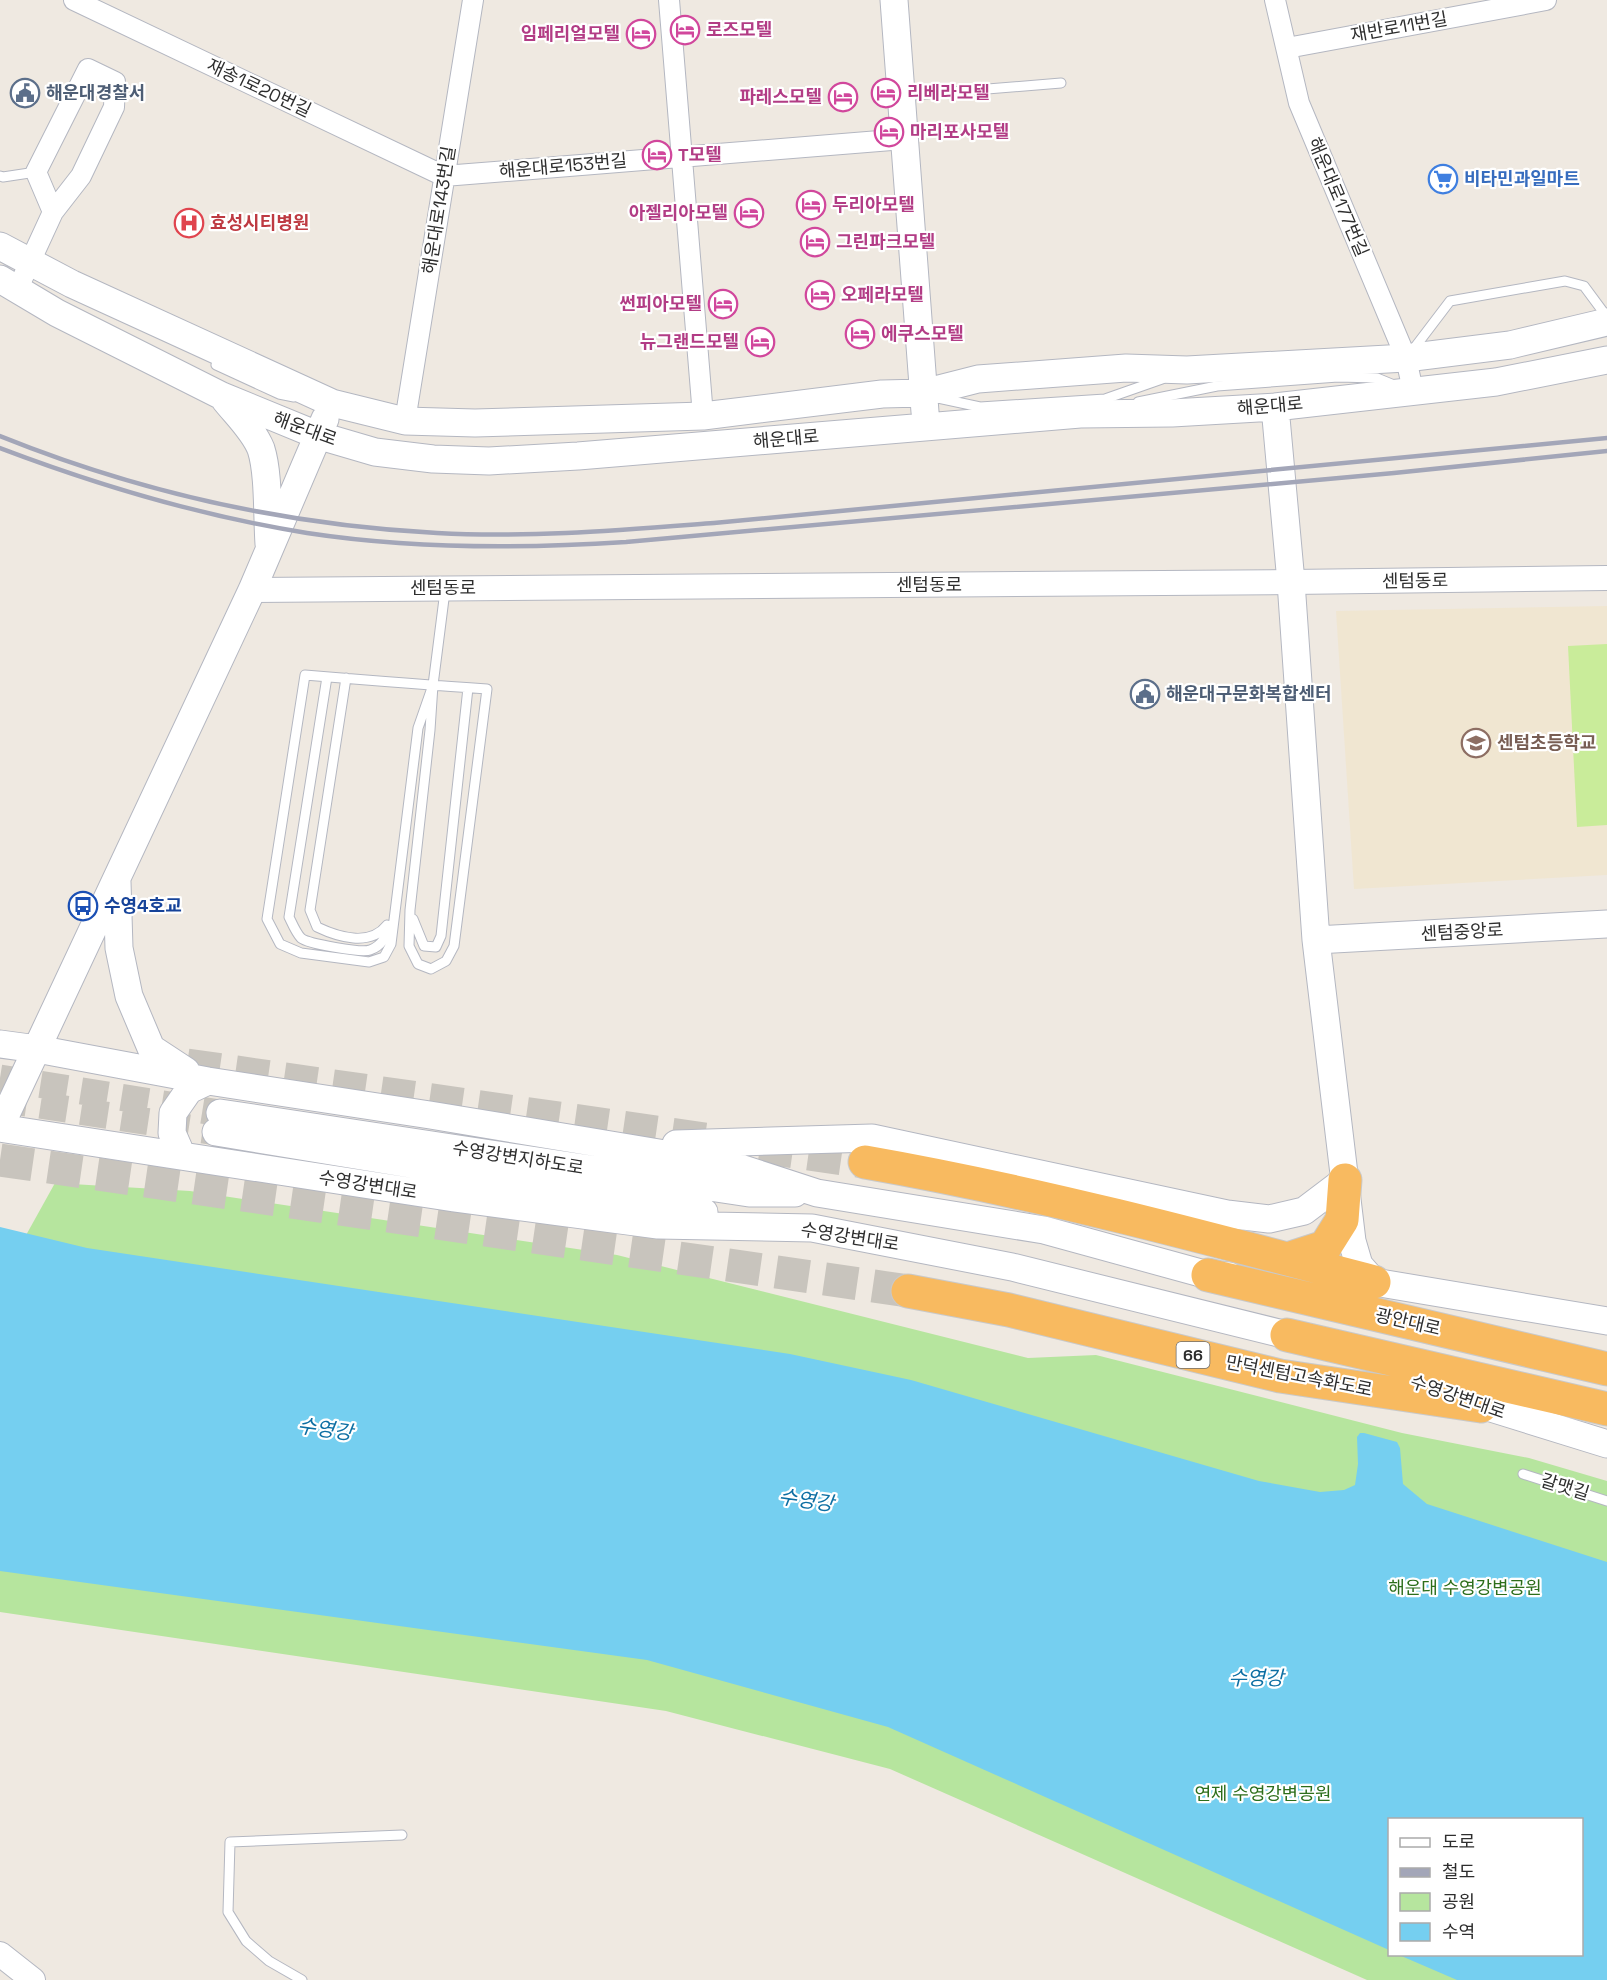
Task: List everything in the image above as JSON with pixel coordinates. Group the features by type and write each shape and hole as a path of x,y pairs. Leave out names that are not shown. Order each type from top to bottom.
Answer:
{"highway":[{"path":"865,1162 949,1177 1059,1202 1374,1282"},
{"path":"1288,1259 1325,1247 1342,1220 1345,1180"},
{"name":"광안대로","path":"1208,1275 1607,1369"},
{"name":"만덕센텀고속화도로","path":"908,1291 1009,1310 1280,1376 1481,1406"},
{"path":"1287,1335 1607,1409"}],"main road":[{"path":"894,0 927,426"},
{"name":"해운대로","path":"0,246 72,284 332,403 405,421 475,423 703,416 882,394 923,393 978,379 1126,368 1187,370 1406,358 1510,345 1607,322"},
{"name":"해운대로","path":"9,284 57,313 222,396 317,435 375,452 433,459 489,461 578,456 1080,414 1172,413 1275,407 1496,382 1607,360"},
{"path":"222,396 253,435 260,449 264,466 269,550"},
{"path":"0,1128 252,590 332,403"},
{"path":"1275,407 1291,582 1316,940 1352,1241 1359,1264 1374,1282"},
{"path":"117,878 119,948 129,996 151,1048 202,1080 189,1090 173,1113 172,1133 182,1156"},
{"name":"센텀중앙로","path":"1316,940 1607,924"},
{"name":"수영강변대로","path":"0,1044 202,1080 731,1165 817,1193 1044,1230 1208,1275 1374,1282 1607,1321"},
{"name":"수영강변지하도로","path":"812,1228 741,1218 218,1123 749,1193 817,1193"},
{"name":"수영강변대로","path":"0,1128 454,1198 658,1225 812,1228 1012,1267 1287,1335 1481,1406 1607,1444"},
{"path":"614,1145 872,1138 1227,1214 1269,1219 1304,1211 1345,1180"}],"street":[{"name":"재송1로20번길","path":"74,0 444,176"},
{"name":"해운대로143번길","path":"405,421 473,0"},
{"path":"669,0 703,416"},
{"name":"해운대로177번길","path":"1275,0 1299,103 1406,358 1413,391"},
{"name":"재반로11번길","path":"1287,48 1546,0"},
{"path":"9,284 31,262 53,212 81,176 114,107 115,82 88,69 36,172 53,212"},
{"name":"해운대로153번길","path":"444,176 904,139"},
{"name":"센텀동로","path":"252,590 1607,578"},
{"path":"0,1954 33,1980"}],"lane":[{"path":"901,96 1061,83"},
{"path":"0,176 36,172"},
{"path":"31,262 67,294"},
{"path":"1406,358 1450,301 1565,281 1584,286 1607,316"},
{"path":"205,359 279,394 332,403"},
{"path":"1080,414 1217,386 1338,377 1377,378 1413,391"},
{"path":"433,685 418,728 396,913 391,944 384,957 369,962 301,953 280,944 267,919 305,675 327,676 346,678 433,685 468,688 486,689 454,946 446,961 431,969 417,964 409,946 410,910 433,685 446,588"},
{"path":"327,676 289,917 300,938 320,945 369,951 386,936 396,913"},
{"path":"346,678 310,910 317,927 334,935 367,939 381,933 396,913"},
{"path":"410,910 417,933 424,946 436,947 441,936 468,688"},
{"name":"갈맷길","path":"1523,1474 1607,1501"},
{"path":"303,1980 268,1961 246,1941 228,1912 230,1842 402,1835"}],"shaded area":[{"name":"센텀초등학교","path":"1607,606 1607,875 1354,889 1336,611"}],"green space":[{"path":"1607,644 1607,825 1577,827 1568,646"},
{"name":"수영강","path":"55,1183 190,1191 617,1255 1028,1358 1096,1355 1402,1433 1529,1458 1607,1481 1607,1980 1367,1980 890,1769 666,1711 0,1612 0,1282"}],"water":[{"name":"수영강","path":"0,1227 87,1248 790,1354 911,1380 1259,1481 1320,1492 1344,1490 1355,1485 1358,1464 1357,1437 1360,1433 1364,1433 1397,1442 1400,1448 1403,1484 1427,1504 1607,1562 1607,1980 1457,1980 1401,1956 1583,1956 1583,1818 1388,1818 1388,1950 888,1727 647,1660 0,1571"}],"tunnel":[{"path":"187,1065 712,1140"},
{"path":"0,1078 220,1113"},
{"path":"0,1099 216,1132"},
{"path":"760,1147 865,1162"},
{"path":"0,1160 908,1291"}],"railway":[{"path":"0,436 106,474 214,503 269,514 381,529 507,535 714,523 1607,438"},
{"path":"0,448 113,487 228,518 347,538 466,546 546,546 626,542 1394,473 1607,451"}],"place":[{"name":"로즈모텔","path":"685,30"},
{"name":"임페리얼모텔","path":"641,34"},
{"name":"해운대경찰서","path":"25,93"},
{"name":"리베라모텔","path":"886,93"},
{"name":"파레스모텔","path":"843,97"},
{"name":"마리포사모텔","path":"889,132"},
{"name":"T모텔","path":"657,155"},
{"name":"비타민과일마트","path":"1443,179"},
{"name":"두리아모텔","path":"811,205"},
{"name":"아젤리아모텔","path":"749,213"},
{"name":"효성시티병원","path":"189,223"},
{"name":"그린파크모텔","path":"815,242"},
{"name":"오페라모텔","path":"820,295"},
{"name":"썬피아모텔","path":"723,304"},
{"name":"에쿠스모텔","path":"860,334"},
{"name":"뉴그랜드모텔","path":"760,342"},
{"name":"해운대구문화복합센터","path":"1145,694"},
{"name":"센텀초등학교","path":"1476,743"},
{"name":"수영4호교","path":"83,906"}],"park label":[{"name":"해운대 수영강변공원","path":"1465,1588"},
{"name":"연제 수영강변공원","path":"1263,1794"}]}
